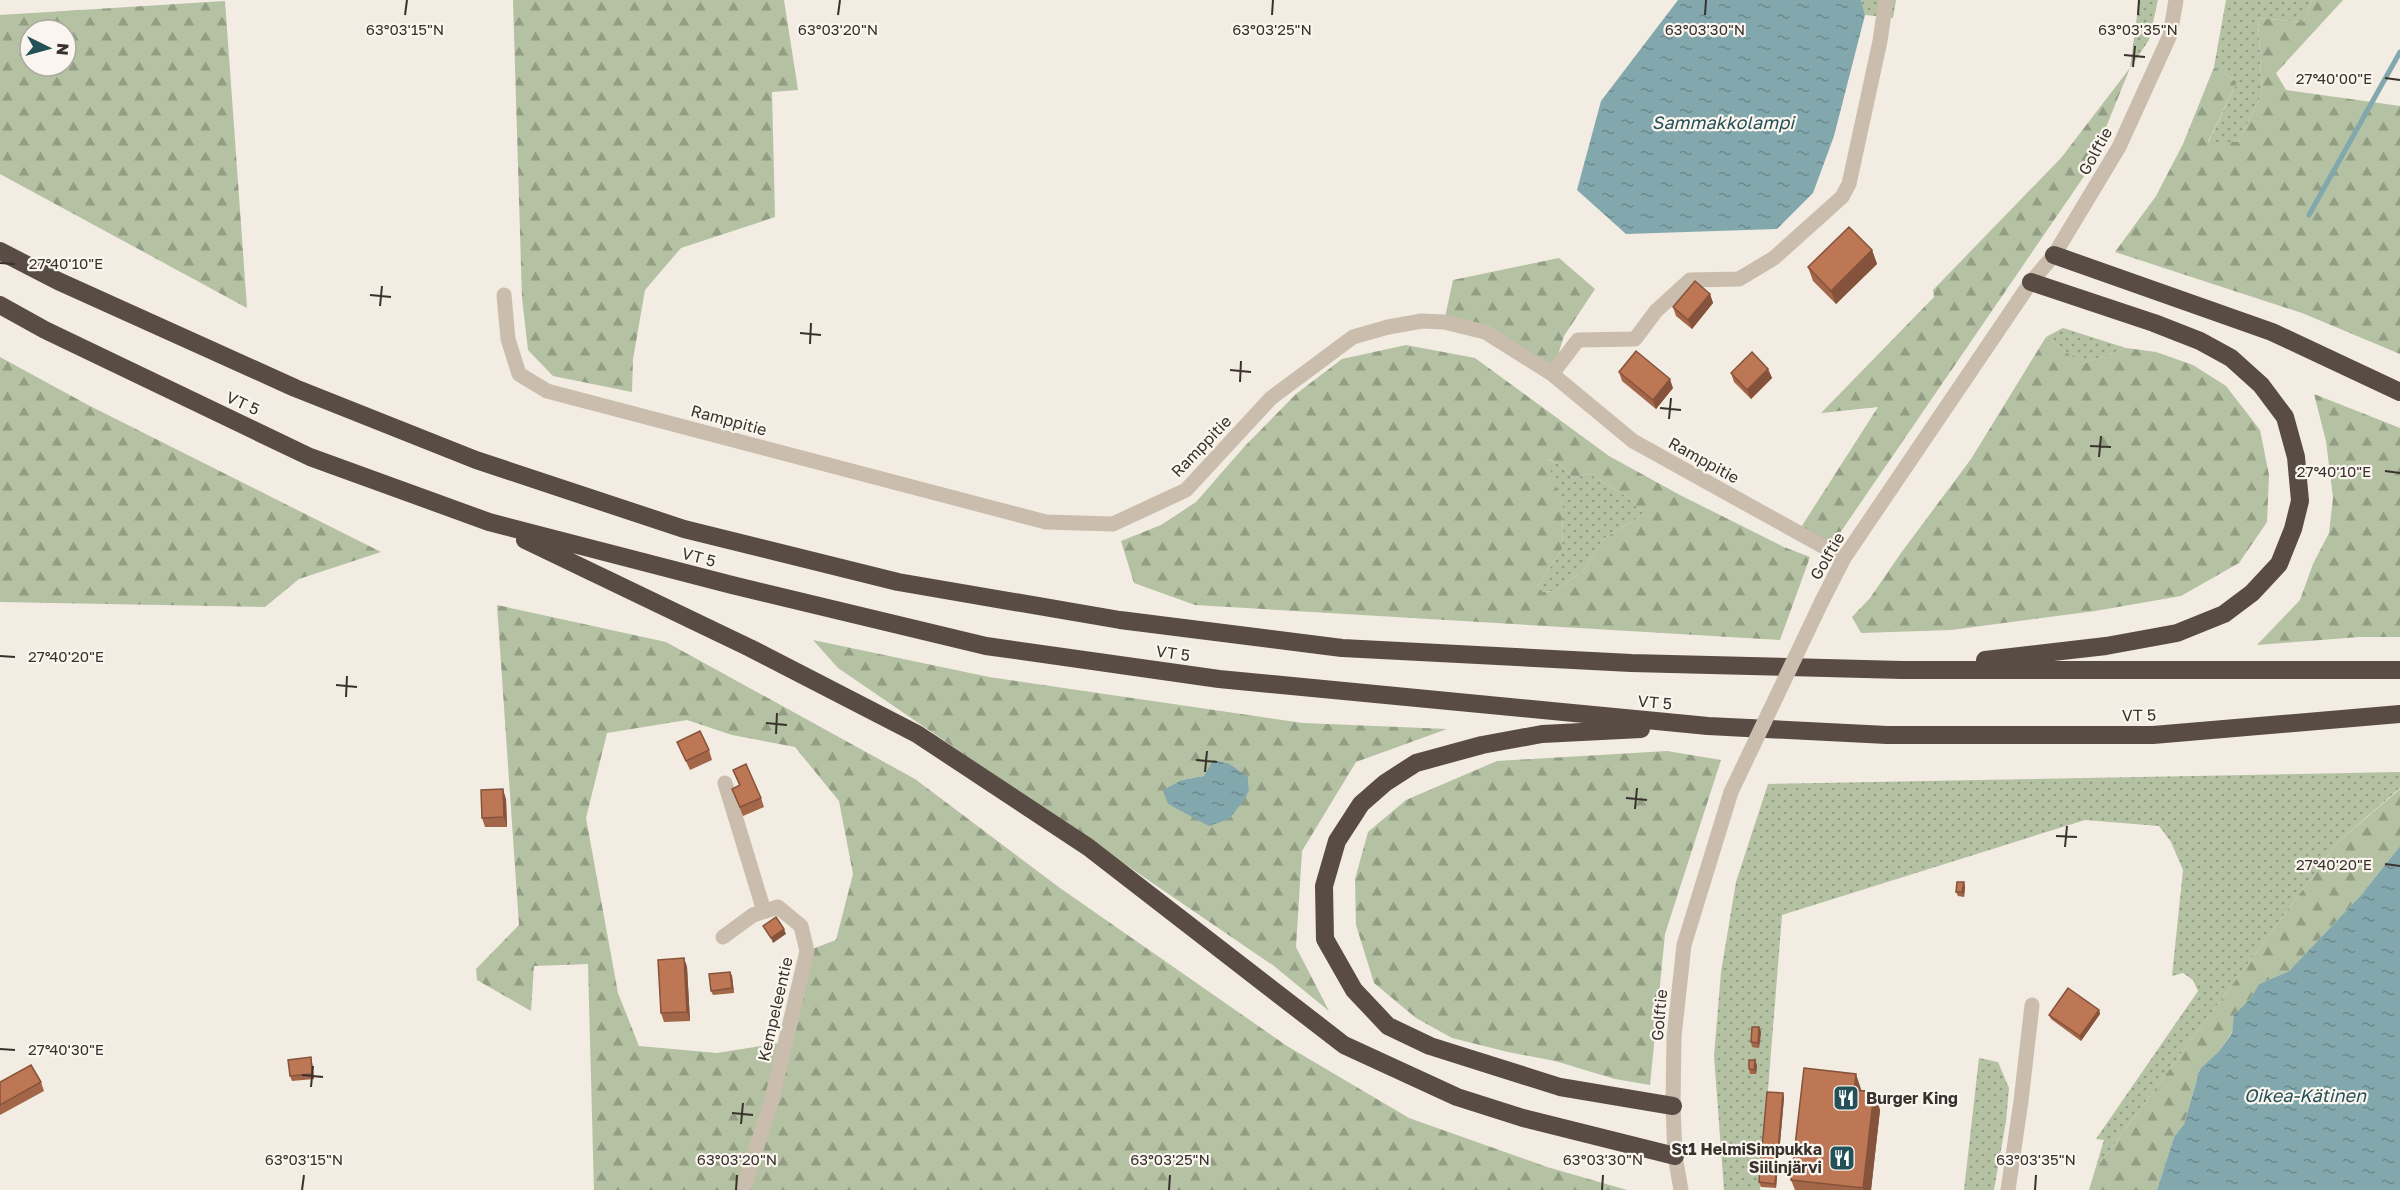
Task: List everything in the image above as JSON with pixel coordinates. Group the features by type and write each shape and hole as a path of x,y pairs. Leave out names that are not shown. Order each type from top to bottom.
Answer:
{"highway":[{"name":"VT 5","path":"0,251 69,286 295,388 477,460 684,529 898,582 1120,620 1342,648 1631,663 1902,670 2400,670"},
{"path":"2054,255 2272,332 2400,392"},
{"path":"1902,670 2106,646 2177,633 2224,614 2252,593 2279,564 2293,530 2300,501 2296,457 2285,417 2261,385 2231,358 2200,341 2154,323 2031,282"},
{"name":"VT 5","path":"0,306 45,330 310,457 489,522 732,585 986,646 1219,679 1708,726 1887,735 2153,735 2400,714"},
{"path":"489,522 750,648 917,734 1088,847 1344,1044 1458,1097 1523,1118 1675,1156"},
{"path":"1673,1106 1560,1087 1430,1046 1388,1026 1354,990 1325,939 1324,886 1337,841 1360,804 1384,783 1416,763 1482,745 1542,734 1708,726"}],"street":[{"path":"1552,374 1578,340 1635,339 1656,311 1690,280 1739,279 1774,258 1842,196 1849,184 1880,41 1886,0"},
{"name":"Golftie","path":"1681,1190 1675,1156 1673,1106 1674,1037 1684,945 1731,792 1844,558 2031,282 2054,255 2119,147 2169,35 2176,0"},
{"name":"Ramppitie","path":"504,295 508,339 519,374 548,391 1046,522 1113,524 1186,490 1271,398 1353,337 1388,327 1422,321 1444,322 1485,332 1552,374 1633,441 1844,558"},
{"path":"723,937 753,915 764,911 725,783"},
{"name":"Kempeleentie","path":"743,1190 772,1099 807,951 801,926 778,907 764,911"},
{"path":"2008,1190 2032,1005"}],"green space":[{"path":"513,0 784,0 798,90 772,92 775,217 681,248 645,290 633,359 632,392 553,376 528,350 522,298"},
{"path":"1861,0 1896,0 1893,18 1865,15"},
{"path":"2139,0 2158,0 2149,40 2130,68"},
{"path":"2226,0 2312,0 2303,22 2258,18 2262,94 2238,142 2208,143 2237,82 2214,67"},
{"path":"2312,0 2343,0 2276,73 2286,90 2400,106 2400,354 2302,313 2115,252 2156,196 2183,144 2214,67 2237,82 2208,142 2238,142 2262,94 2258,18 2303,22"},
{"path":"225,1 247,308 0,174 0,15"},
{"path":"2130,68 2089,169 1829,549 1798,532 1878,407 1821,413 1934,297 1933,290 2061,158"},
{"path":"1559,258 1595,289 1564,336 1552,374 1485,332 1444,322 1453,280"},
{"path":"2063,328 2126,348 2082,364 2046,337"},
{"path":"2046,337 2082,364 2126,348 2156,352 2193,365 2226,386 2260,430 2269,475 2267,522 2239,563 2181,596 2095,611 1951,630 1861,633 1852,617 1870,598 1971,459"},
{"path":"1406,345 1475,358 1609,456 1680,495 1784,547 1810,557 1780,640 1195,605 1134,583 1121,541 1161,525 1196,502 1245,446 1296,394 1342,359","holes":["1547,459 1559,464 1574,479 1588,473 1629,498 1644,514 1603,539 1583,571 1555,591 1543,592 1538,586 1562,549 1563,509"]},
{"path":"0,357 88,405 381,552 299,579 265,607 0,602"},
{"path":"2314,394 2400,428 2400,637 2359,637 2257,645 2300,600 2313,564 2329,533 2333,498 2326,441"},
{"path":"1546,459 1559,464 1574,479 1588,473 1629,498 1644,514 1603,539 1583,571 1555,591 1543,592 1538,586 1562,549 1563,509"},
{"path":"497,605 666,642 915,779 1060,888 1287,1046 1409,1118 1547,1167 1627,1190 594,1190 588,964 534,966 531,1011 477,980 476,969 519,925","holes":["687,720 732,735 795,747 839,801 853,874 836,940 807,951 786,1042 717,1053 639,1046 618,993 586,818 607,733"]},
{"path":"813,640 989,677 1303,723 1447,729 1356,762 1302,851 1296,947 1329,1011 1274,966 838,668","holes":["1230,764 1248,778 1249,790 1187,812 1168,804 1182,780 1204,776"]},
{"path":"1667,751 1721,760 1665,934 1650,1085 1615,1079 1555,1061 1452,1038 1416,1018 1374,983 1356,925 1355,879 1368,832 1406,800 1497,761"},
{"path":"2400,772 2400,788 2338,842 2095,1170 2104,1140 2096,1139 2198,991 2193,980 2183,973 2172,976 2183,870 2171,842 2159,826 2085,820 1782,915 1760,1190 1724,1190 1714,1056 1721,972 1736,882 1768,784"},
{"path":"2400,789 2400,846 2362,894 2289,971 2259,984 2250,999 2235,1015 2232,1032 2220,1050 2200,1069 2184,1124 2174,1137 2157,1190 2089,1190 2095,1170 2338,842"},
{"path":"1979,1058 1998,1062 2009,1088 2006,1121 1994,1190 1964,1190"}],"water":[{"name":"Sammakkolampi","path":"1678,0 1861,0 1865,15 1834,136 1813,193 1777,229 1626,234 1577,190 1601,101"},
{"path":"1213,760 1230,764 1248,777 1249,790 1245,799 1229,819 1209,826 1168,804 1163,790 1182,780 1204,776"},
{"name":"Oikea-Kätinen","path":"2400,846 2400,1190 2157,1190 2174,1137 2184,1124 2200,1069 2220,1050 2232,1033 2234,1015 2250,999 2259,984 2289,971 2362,894"}],"building":[{"path":"1849,227 1872,250 1831,291 1808,267"},
{"path":"1695,281 1710,294 1688,320 1673,307"},
{"path":"1636,351 1670,379 1653,400 1619,372"},
{"path":"1752,352 1768,369 1747,390 1731,373"},
{"path":"700,731 709,750 686,761 677,742"},
{"path":"746,764 761,798 740,807 732,789 740,785 733,770"},
{"path":"503,789 504,817 482,818 481,790"},
{"path":"1957,882 1964,882 1962,892 1956,892"},
{"path":"776,917 784,929 771,938 763,926"},
{"path":"684,958 687,1012 661,1013 658,960"},
{"path":"730,972 732,988 711,991 709,974"},
{"path":"2068,988 2099,1010 2080,1036 2049,1015"},
{"path":"1752,1027 1759,1027 1758,1043 1751,1042"},
{"path":"311,1057 312,1074 290,1076 288,1060"},
{"path":"1749,1060 1755,1060 1754,1070 1749,1069"},
{"path":"31,1065 41,1082 0,1105 0,1082"},
{"path":"1804,1068 1856,1074 1854,1090 1874,1092 1863,1188 1791,1180"},
{"path":"1767,1092 1783,1093 1775,1184 1759,1182"}],"waterway":[{"path":"2309,215 2400,52"}],"place":[{"name":"Burger King","path":"1846,1098"},
{"name":"St1 HelmiSimpukka Siilinjärvi","path":"1842,1158"}]}
